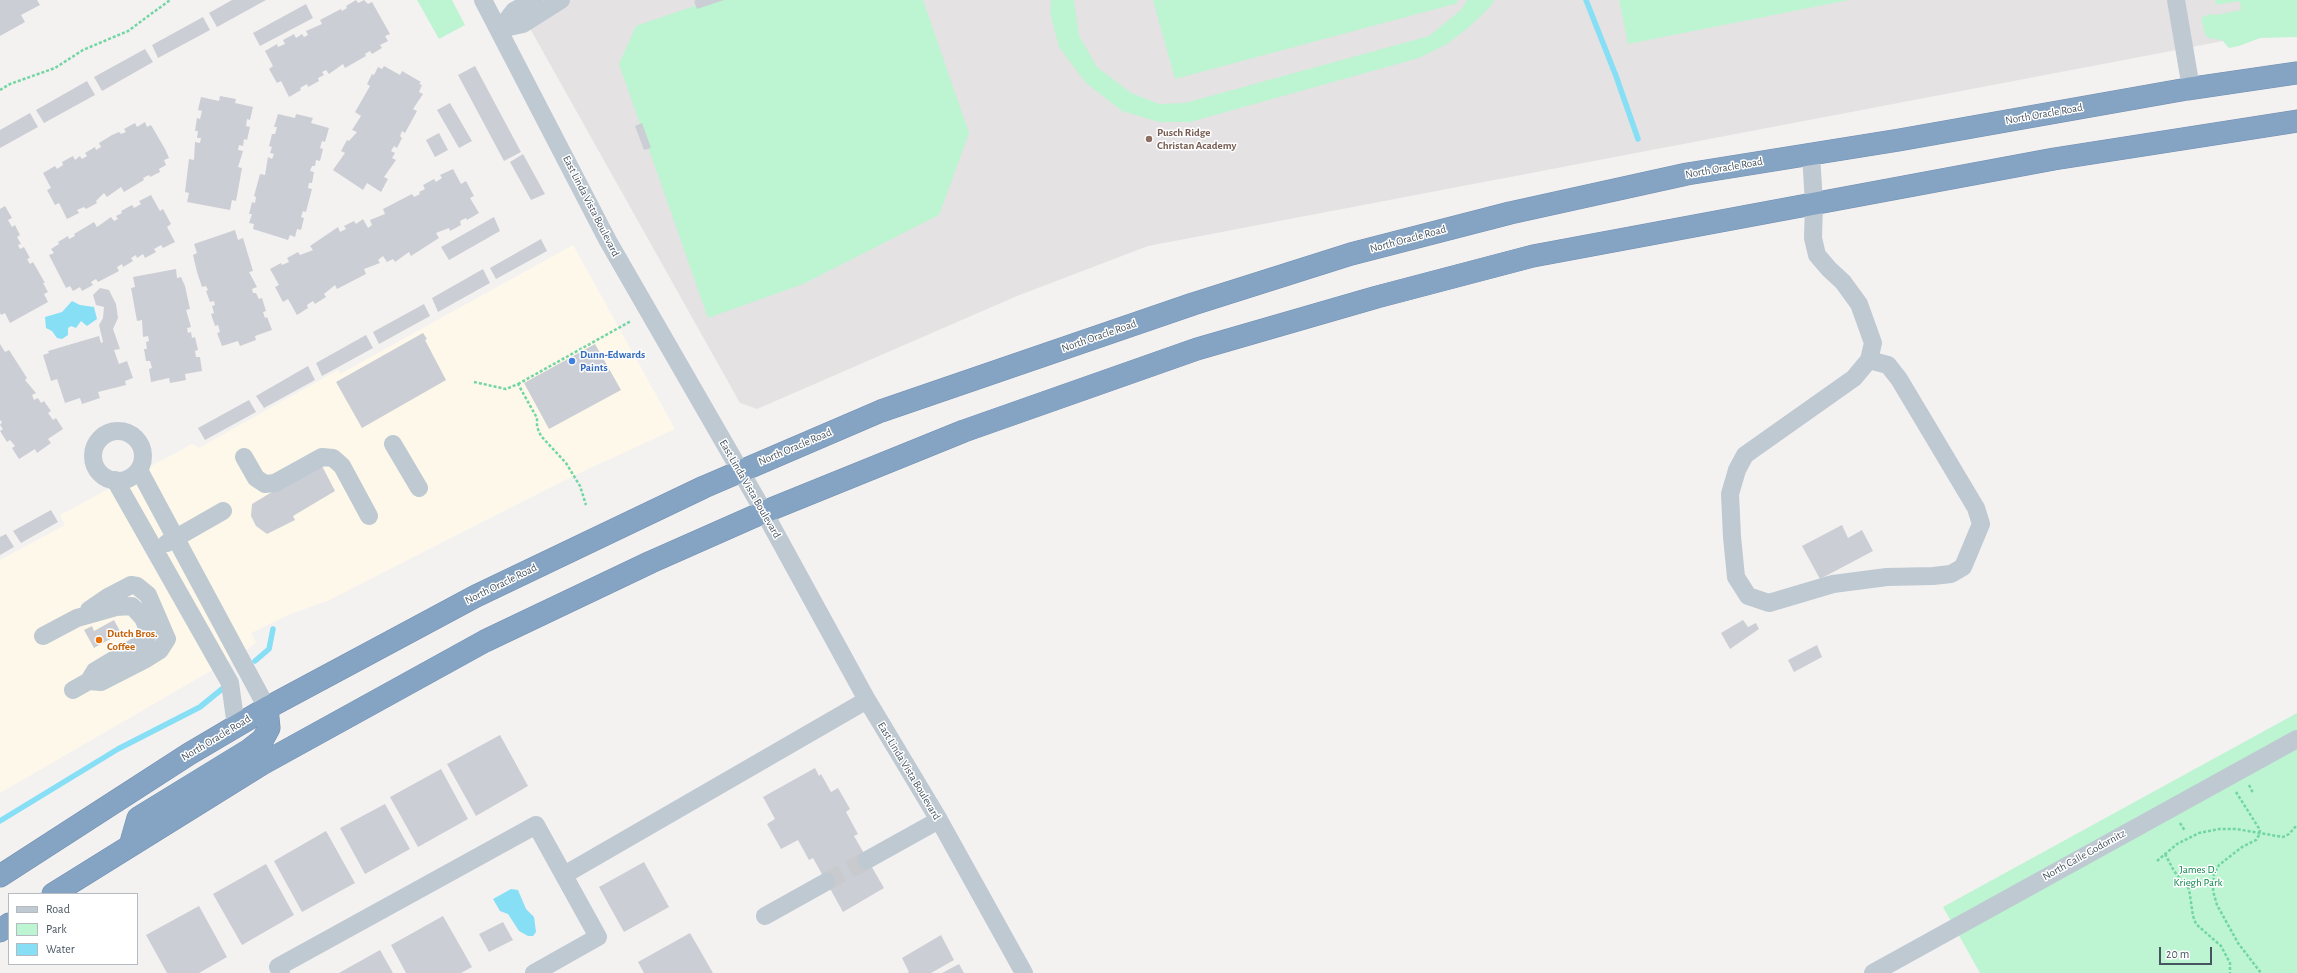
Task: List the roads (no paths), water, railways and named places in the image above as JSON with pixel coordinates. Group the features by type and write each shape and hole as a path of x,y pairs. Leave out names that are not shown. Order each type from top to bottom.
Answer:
{"highway":[{"name":"North Oracle Road","path":"0,876 236,726 476,596 740,471 881,411 1194,304 1351,254 1510,213 1688,174 2191,88 2297,73"},
{"path":"55,893 262,764 485,641 651,562 764,512 964,431 1197,350 1377,297 1533,256 2054,159 2297,121"},
{"path":"130,846 138,818 249,750 263,739 269,728 267,708"},
{"path":"0,931 8,925"}],"street":[{"name":"East Linda Vista Boulevard","path":"484,0 608,241 764,512 867,700 938,820 1024,973"},
{"path":"500,29 514,11 534,0"},
{"path":"500,29 523,24 561,0"},
{"path":"2176,0 2191,88"},
{"path":"1811,154 1814,204 1813,238 1818,255 1829,269 1843,282 1859,304 1873,343 1869,360 1854,378 1746,454 1737,470 1730,494 1733,544 1736,577 1748,596 1769,603 1833,584 1887,578 1951,574 1963,566 1981,524 1976,508 1899,379 1888,365 1869,360"},
{"path":"110,432 127,432 139,443 143,457 138,470 128,479 115,480 101,473 94,458 98,443 110,432"},
{"path":"393,444 418,488"},
{"path":"244,458 256,478 265,484 275,483 322,457 333,458 342,466 369,516"},
{"path":"138,470 177,538 267,708"},
{"path":"115,480 230,683 236,726"},
{"path":"156,550 223,511"},
{"path":"43,636 77,618 108,597 131,585 137,586 148,595 167,639 160,650 101,682 90,681 73,690"},
{"path":"564,875 867,700"},
{"name":"North Calle Godornitz","path":"1873,973 2297,739"},
{"path":"868,860 938,820"},
{"path":"281,973 278,967 536,825 598,938 534,973"},
{"path":"765,916 826,882"}],"water":[{"path":"72,301 80,305 94,307 97,319 87,326 81,321 76,328 71,326 68,328 68,335 62,339 57,338 52,331 46,328 45,317 62,312"},
{"path":"511,889 518,890 526,909 534,917 536,932 533,936 528,936 519,931 508,914 500,911 493,899"}],"waterway":[{"path":"1586,0 1616,76 1638,139"},
{"path":"255,661 269,649 273,629"},
{"path":"0,821 118,749 200,707 222,689"}],"tunnel":[{"path":"826,882 867,860"}],"place":[{"name":"Pusch Ridge Christan Academy","path":"1149,139"},
{"name":"Dunn-Edwards Paints","path":"572,361"},
{"name":"Dutch Bros. Coffee","path":"99,640"}],"park label":[{"name":"James D. Kriegh Park","path":"2198,876"}]}
